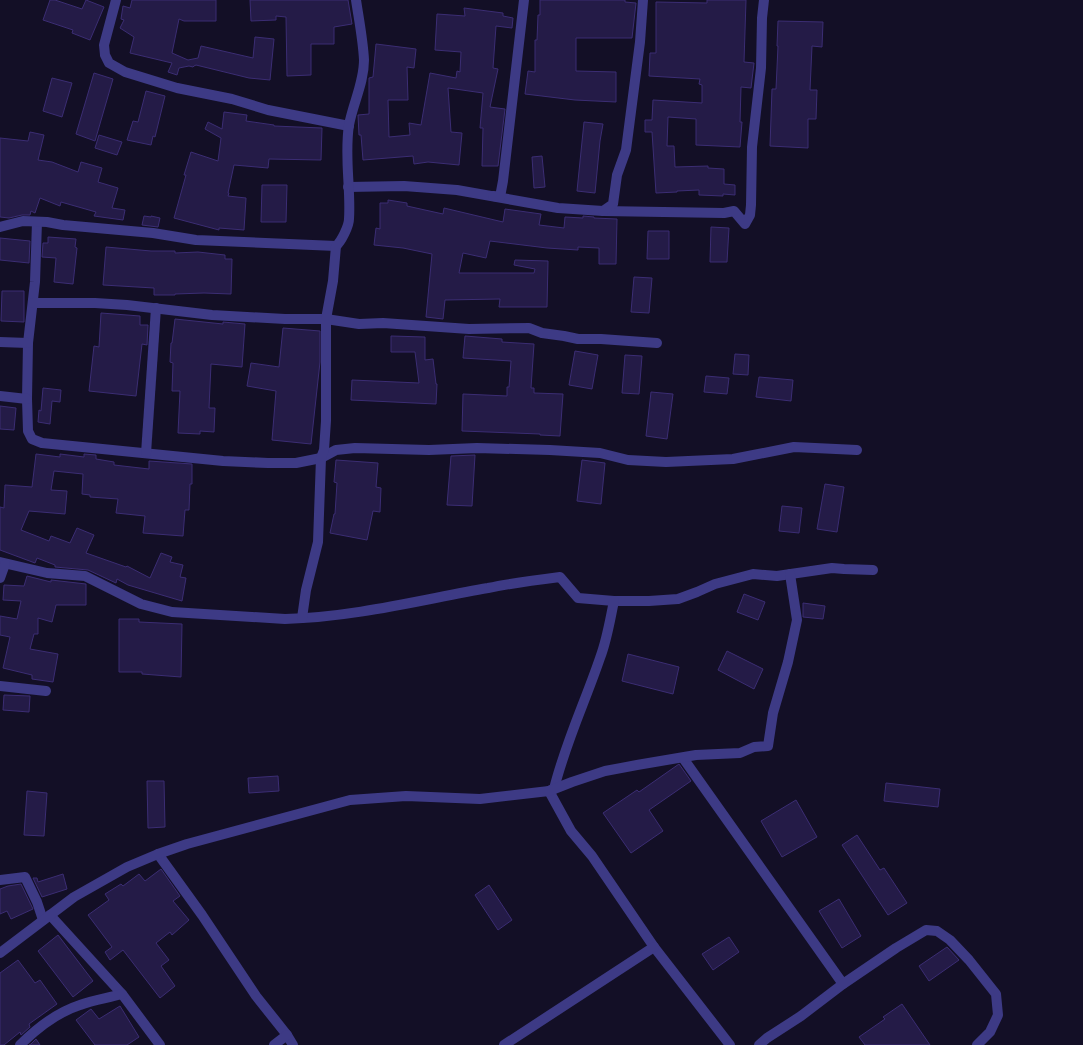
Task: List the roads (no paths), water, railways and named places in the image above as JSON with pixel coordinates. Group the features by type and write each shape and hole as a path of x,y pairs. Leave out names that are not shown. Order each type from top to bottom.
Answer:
{"street":[{"path":"116,0 104,45 105,55 109,64 125,72 177,88 232,99 268,110 349,126"},
{"path":"302,618 306,590 318,542 322,458 326,421 326,319 333,281 336,246 339,243 349,221 349,176 347,157 349,126 363,75 362,45 356,0"},
{"path":"487,196 500,197 524,0"},
{"path":"603,211 613,204 617,176 626,150 640,42 643,0"},
{"path":"348,187 404,186 457,190 558,208 603,211 724,213 734,211 745,224 750,215 752,147 761,68 762,18 764,0"},
{"path":"0,227 23,221 101,230 153,233 196,240 336,246"},
{"path":"37,222 35,282 28,343 27,399 28,431 32,439 42,443 223,461 268,463 296,463 322,458 336,450 355,448 429,450 477,448 550,450 600,453 628,460 666,462 733,459 794,447 857,450"},
{"path":"33,302 95,303 156,308 212,315 285,319 326,319 359,324 383,323 469,329 529,328 578,339 657,343"},
{"path":"146,453 156,308"},
{"path":"0,342 28,343"},
{"path":"0,396 27,399"},
{"path":"0,578 2,563 47,573 85,576 141,604 172,612 250,617 302,618 376,610 486,588 560,576 578,598 614,601 649,601 678,599 715,584 753,574 776,576 832,568 873,570"},
{"path":"0,953 74,897 127,867 158,854 188,844 350,800 406,796 480,799 549,791 605,771 637,764 723,753 740,753 754,747 768,746 773,714 788,662 797,620 790,574"},
{"path":"549,791 554,789 570,735 601,657 614,601"},
{"path":"0,686 46,691"},
{"path":"683,758 843,984"},
{"path":"549,791 571,832 592,856 654,947 730,1045"},
{"path":"158,854 202,915 256,996 287,1035 293,1045"},
{"path":"0,880 25,877 37,902 47,918 122,994 160,1045"},
{"path":"759,1045 767,1038 801,1016 843,984 896,948 926,930 937,931 950,940 969,960 996,994 998,1015 990,1032 977,1045"},
{"path":"504,1045 654,947"},
{"path":"20,1045 29,1036 56,1016 79,1005 122,994"},
{"path":"274,1045 287,1035"}]}
